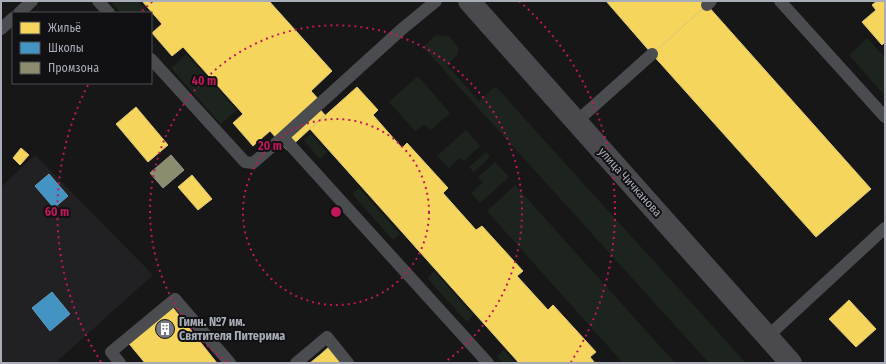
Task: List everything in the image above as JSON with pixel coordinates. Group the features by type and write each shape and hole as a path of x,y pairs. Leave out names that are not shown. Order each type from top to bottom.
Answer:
{"main road":[{"name":"улица Чичканова","path":"469,1 766,337 791,363"}],"lane":[{"path":"20,12 32,1"},
{"path":"98,1 108,12"},
{"path":"152,60 245,162 253,163 402,29 436,1"},
{"path":"780,1 885,117"},
{"path":"1,29 12,19"},
{"path":"576,122 652,54"},
{"path":"283,137 488,363"},
{"path":"766,337 885,228"},
{"path":"120,363 111,352 175,299 230,363"},
{"path":"296,363 328,337 348,363"}],"shaded area":[{"path":"110,1 138,1 148,12 120,12"},
{"path":"436,35 449,36 458,47 458,54 447,65 479,101 493,88 497,88 746,363 709,363 423,47"},
{"path":"867,38 885,58 885,96 849,55"},
{"path":"186,54 237,110 221,124 171,68"},
{"path":"418,76 450,113 431,130 424,125 415,131 389,102"},
{"path":"466,130 480,146 464,161 460,158 449,168 437,156"},
{"path":"311,134 327,152 320,159 304,141"},
{"path":"486,152 490,157 474,172 469,167"},
{"path":"35,155 153,275 55,363 1,363 1,187"},
{"path":"495,162 509,177 480,203 471,193 483,182 478,177"},
{"path":"515,185 675,363 623,363 487,211"},
{"path":"359,188 400,234 393,240 352,194"},
{"path":"434,271 473,315 467,322 427,278"},
{"path":"504,350 516,363 503,363 497,356"}],"building: Жильё":[{"path":"142,1 269,1 332,71 311,91 321,102 317,106 325,115 287,150 270,131 253,146 233,123 243,114 183,47 172,56 152,33 162,24"},
{"path":"606,1 704,1 707,5 652,54"},
{"path":"877,1 885,1 885,42 882,45 862,22 876,10 872,5"},
{"path":"707,5 871,189 816,237 652,54"},
{"path":"357,87 378,110 373,115 402,148 407,143 448,188 443,193 476,230 482,226 523,271 517,276 548,310 553,305 596,352 590,357 595,363 519,363 310,129"},
{"path":"136,107 168,145 148,162 116,124"},
{"path":"21,148 29,155 20,165 13,158"},
{"path":"192,175 212,199 198,210 178,187"},
{"path":"849,300 876,329 856,347 829,319"},
{"name":"Гимн. №7 им. Святителя Питерима","path":"170,304 217,363 145,363 126,340"},
{"name":"Гимн. №7 им. Святителя Питерима","path":"330,346 344,363 310,363 321,354"}],"building: Школы":[{"path":"49,174 68,196 54,208 35,186"},
{"path":"52,292 70,314 50,331 32,308"}],"building: Промзона":[{"path":"171,155 184,170 163,188 150,173"}],"place":[{"name":"Гимн. №7 им. Святителя Питерима","path":"165,329"}]}
